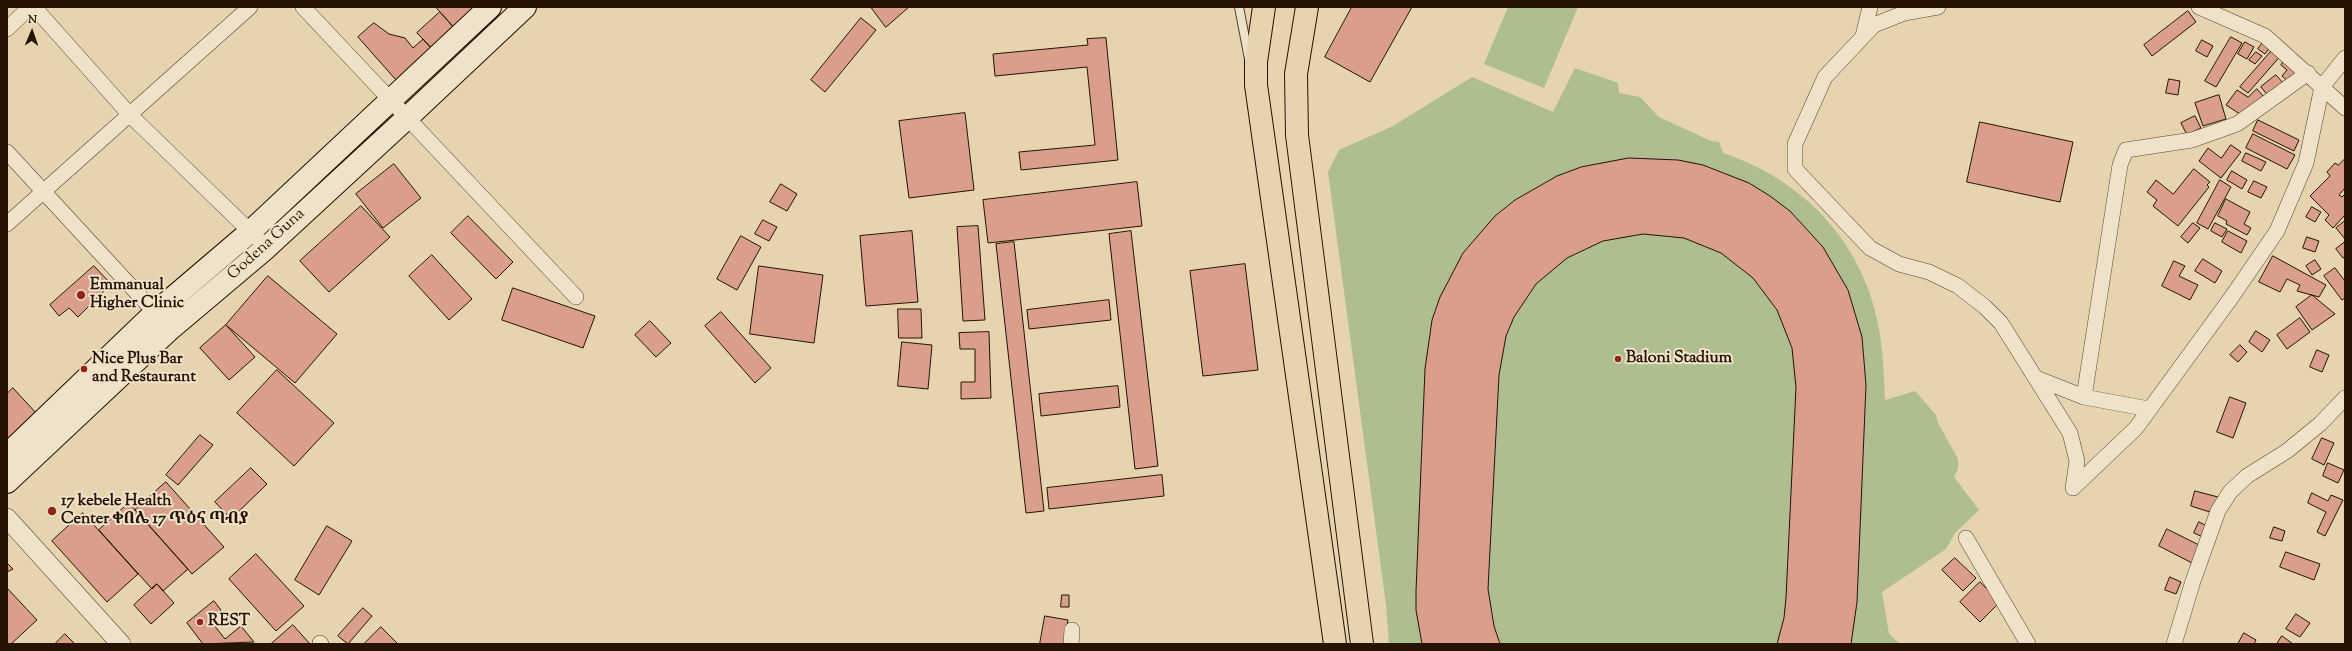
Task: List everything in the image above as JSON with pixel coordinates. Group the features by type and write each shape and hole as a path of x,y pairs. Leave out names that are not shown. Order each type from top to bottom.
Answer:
{"main road":[{"name":"Godena Guna","path":"7,455 155,313 250,232 490,7"},
{"name":"Godena Guna","path":"7,482 170,329 266,248 525,7"},
{"path":"1264,7 1256,62 1256,85 1335,644"},
{"path":"1307,7 1296,74 1297,135 1362,644"}],"street":[{"path":"7,29 30,7"},
{"path":"34,7 130,115 266,248"},
{"path":"7,224 250,7"},
{"path":"303,7 576,297"},
{"path":"1863,36 1870,7"},
{"path":"1938,7 1904,13 1874,25 1825,77 1795,144 1796,169 1808,184 1870,248 1899,264 1929,272 1958,286 1985,307 2001,324 2070,433 2077,461 2073,488 2136,428 2231,298 2277,231 2306,163 2322,87 2345,58"},
{"path":"2199,7 2265,36 2308,73 2345,108"},
{"path":"2084,397 2120,165 2126,150 2192,140 2238,124 2308,73"},
{"path":"7,152 170,329"},
{"path":"2036,378 2084,397 2149,409"},
{"path":"2174,644 2192,581 2218,511 2230,492 2247,476 2287,451 2320,424 2345,398"},
{"path":"7,518 122,644"},
{"path":"1966,538 2028,644"}],"lane":[{"path":"1240,7 1244,35 1256,85"}],"green space":[{"path":"1508,7 1578,7 1544,88 1484,64"},
{"name":"Baloni Stadium","path":"1575,68 1618,83 1619,93 1640,97 1659,117 1711,141 1719,142 1723,153 1752,164 1778,179 1803,197 1824,217 1843,240 1858,266 1870,294 1880,333 1885,400 1915,391 1936,415 1938,423 1958,459 1958,469 1954,477 1979,510 1955,533 1946,549 1882,592 1889,634 1900,644 1389,644 1386,605 1328,172 1339,150 1393,126 1472,77 1553,112"}],"building":[{"path":"436,7 488,7 459,33"},
{"path":"871,7 909,7 886,27"},
{"path":"1352,7 1412,7 1370,82 1325,57"},
{"path":"2188,11 2196,22 2152,56 2144,45"},
{"path":"440,12 459,33 436,53 417,33"},
{"path":"861,18 876,30 825,92 811,80"},
{"path":"374,23 389,34 405,38 413,48 423,39 432,49 396,80 358,37"},
{"path":"2231,37 2242,43 2216,87 2205,81"},
{"path":"1106,38 1118,160 1021,170 1019,152 1095,145 1087,67 995,76 993,54 1088,45 1087,39"},
{"path":"2202,40 2213,46 2207,57 2196,51"},
{"path":"2264,41 2271,46 2265,54 2258,49"},
{"path":"2245,42 2254,47 2247,59 2238,54"},
{"path":"2275,47 2283,53 2248,93 2240,87"},
{"path":"2256,52 2262,56 2255,64 2249,60"},
{"path":"2287,57 2300,69 2289,82 2282,76 2287,70 2281,65"},
{"path":"2276,75 2284,84 2269,97 2261,87"},
{"path":"2169,79 2180,81 2178,95 2166,93"},
{"path":"2257,89 2265,98 2243,116 2226,105 2237,90 2248,97"},
{"path":"2219,95 2226,119 2203,126 2195,103"},
{"path":"965,113 974,190 909,198 899,121"},
{"path":"2195,116 2201,128 2187,135 2181,123"},
{"path":"2258,120 2299,140 2294,151 2253,131"},
{"path":"1980,122 2073,142 2060,202 1967,182"},
{"path":"2253,134 2295,155 2287,169 2246,148"},
{"path":"2231,145 2241,152 2221,178 2199,161 2208,148 2221,158"},
{"path":"2246,153 2266,162 2261,171 2242,161"},
{"path":"1629,158 1678,160 1703,165 1749,183 1790,211 1823,247 1848,290 1862,337 1866,385 1857,602 1851,644 1777,644 1784,618 1786,598 1796,387 1792,348 1777,310 1753,278 1721,253 1684,238 1643,234 1603,241 1567,258 1536,284 1514,317 1506,336 1499,375 1488,589 1494,626 1500,644 1422,644 1416,610 1416,591 1425,369 1432,320 1440,297 1463,253 1495,216 1515,200 1557,176 1581,167"},
{"path":"2345,159 2345,188 2339,195 2342,197 2345,194 2345,215 2333,228 2325,220 2329,215 2310,196 2330,176 2327,172 2335,163 2338,165"},
{"path":"394,164 421,198 383,228 356,194"},
{"path":"2194,169 2210,182 2207,185 2209,187 2178,226 2153,206 2157,200 2147,192 2156,180 2173,194"},
{"path":"2232,171 2247,180 2242,189 2227,180"},
{"path":"2220,180 2231,187 2208,229 2197,223"},
{"path":"2254,181 2267,187 2261,198 2248,192"},
{"path":"1137,182 1142,226 988,243 983,200"},
{"path":"781,184 797,194 787,211 770,202"},
{"path":"2226,199 2250,212 2244,224 2251,228 2247,235 2226,224 2227,221 2218,216"},
{"path":"361,206 390,237 329,292 300,261"},
{"path":"2312,207 2321,212 2315,222 2306,217"},
{"path":"468,216 513,262 496,279 451,233"},
{"path":"763,220 777,227 769,241 755,234"},
{"path":"2345,221 2345,239 2336,228"},
{"path":"2193,223 2200,228 2188,243 2181,237"},
{"path":"2215,223 2227,229 2222,237 2211,231"},
{"path":"978,226 985,320 963,321 957,227"},
{"path":"912,231 918,302 866,306 860,236"},
{"path":"1131,231 1158,466 1135,469 1109,234"},
{"path":"2228,231 2247,241 2241,253 2222,242"},
{"path":"741,236 761,247 737,290 717,279"},
{"path":"2307,237 2319,241 2315,252 2303,248"},
{"path":"1014,242 1044,511 1026,513 996,244"},
{"path":"2345,242 2345,257 2343,258 2336,249"},
{"path":"432,255 472,299 449,320 409,276"},
{"path":"2273,256 2326,285 2319,297 2297,291 2300,285 2287,279 2280,292 2259,282"},
{"path":"2203,259 2222,271 2215,283 2195,271"},
{"path":"2315,260 2321,269 2312,275 2306,266"},
{"path":"2174,261 2185,266 2179,276 2198,285 2190,300 2162,286"},
{"path":"1245,264 1258,370 1203,376 1190,271"},
{"name":"Emmanual Higher Clinic","path":"94,266 111,284 78,317 69,308 59,316 50,305"},
{"path":"759,266 823,275 814,343 750,334"},
{"path":"2335,268 2345,281 2345,298 2342,300 2324,276"},
{"path":"268,276 337,334 295,383 226,325"},
{"path":"513,288 595,316 583,348 502,320"},
{"path":"2312,295 2335,314 2312,330 2296,307"},
{"path":"1109,300 1111,320 1029,329 1027,310"},
{"path":"898,309 921,309 922,338 899,338"},
{"path":"721,312 771,368 755,383 705,326"},
{"path":"2300,318 2310,332 2287,349 2277,335"},
{"path":"650,321 671,343 656,357 635,335"},
{"path":"226,325 255,357 229,380 200,348"},
{"path":"2256,331 2270,340 2262,352 2249,342"},
{"path":"989,332 991,398 961,399 961,382 975,382 975,349 960,349 959,333"},
{"path":"902,342 932,345 928,389 898,386"},
{"path":"2240,345 2247,352 2238,362 2230,355"},
{"path":"2317,350 2329,355 2322,372 2310,367"},
{"path":"277,370 334,423 294,466 237,413"},
{"path":"1118,386 1120,407 1041,416 1039,394"},
{"path":"13,388 37,414 7,441 7,394"},
{"path":"2230,397 2246,403 2233,438 2217,432"},
{"path":"200,435 213,445 178,485 166,475"},
{"path":"2322,438 2334,443 2324,465 2312,459"},
{"path":"2328,463 2344,470 2338,483 2323,476"},
{"path":"251,468 267,484 231,519 215,502"},
{"path":"1162,475 1164,496 1049,509 1047,488"},
{"path":"166,482 224,547 192,574 135,510"},
{"path":"2195,491 2218,497 2213,513 2191,506"},
{"path":"2312,493 2328,501 2331,495 2343,500 2325,536 2317,532 2326,512 2308,503"},
{"path":"129,503 188,569 163,591 157,584 152,589 99,530"},
{"path":"83,513 138,574 107,602 52,541"},
{"path":"2199,522 2209,527 2203,537 2194,533"},
{"path":"327,526 352,541 319,595 295,580"},
{"path":"2274,527 2285,531 2282,541 2270,538"},
{"path":"2167,529 2203,547 2194,564 2159,546"},
{"path":"2286,552 2320,564 2314,580 2280,567"},
{"path":"256,554 304,606 276,631 229,579"},
{"path":"1955,558 1976,578 1963,591 1942,570"},
{"path":"7,563 13,569 7,572"},
{"path":"2170,577 2181,582 2176,594 2165,590"},
{"path":"1980,582 2000,602 1980,622 1960,602"},
{"path":"157,584 174,603 151,624 134,605"},
{"path":"7,588 37,620 11,644 7,644"},
{"path":"1062,595 1069,595 1069,607 1061,607"},
{"name":"REST","path":"214,601 221,610 210,620 225,639 241,626 254,642 203,644 187,623"},
{"path":"363,608 372,616 348,644 338,636"},
{"path":"2296,614 2310,623 2300,637 2286,629"},
{"path":"1045,616 1068,620 1064,644 1040,644"},
{"path":"293,625 310,644 271,644"},
{"path":"381,627 398,644 364,644"},
{"path":"2244,633 2256,640 2254,644 2238,644"},
{"path":"65,634 75,644 55,644"},
{"path":"2282,636 2293,644 2277,644"}],"place":[{"name":"Emmanual Higher Clinic","path":"81,295"},
{"name":"Baloni Stadium","path":"1618,359"},
{"name":"Nice Plus Bar and Restaurant","path":"84,369"},
{"name":"17 kebele Health Center ቀበሌ 17 ጥዕና ጣብያ","path":"52,511"},
{"name":"REST","path":"200,622"}]}
